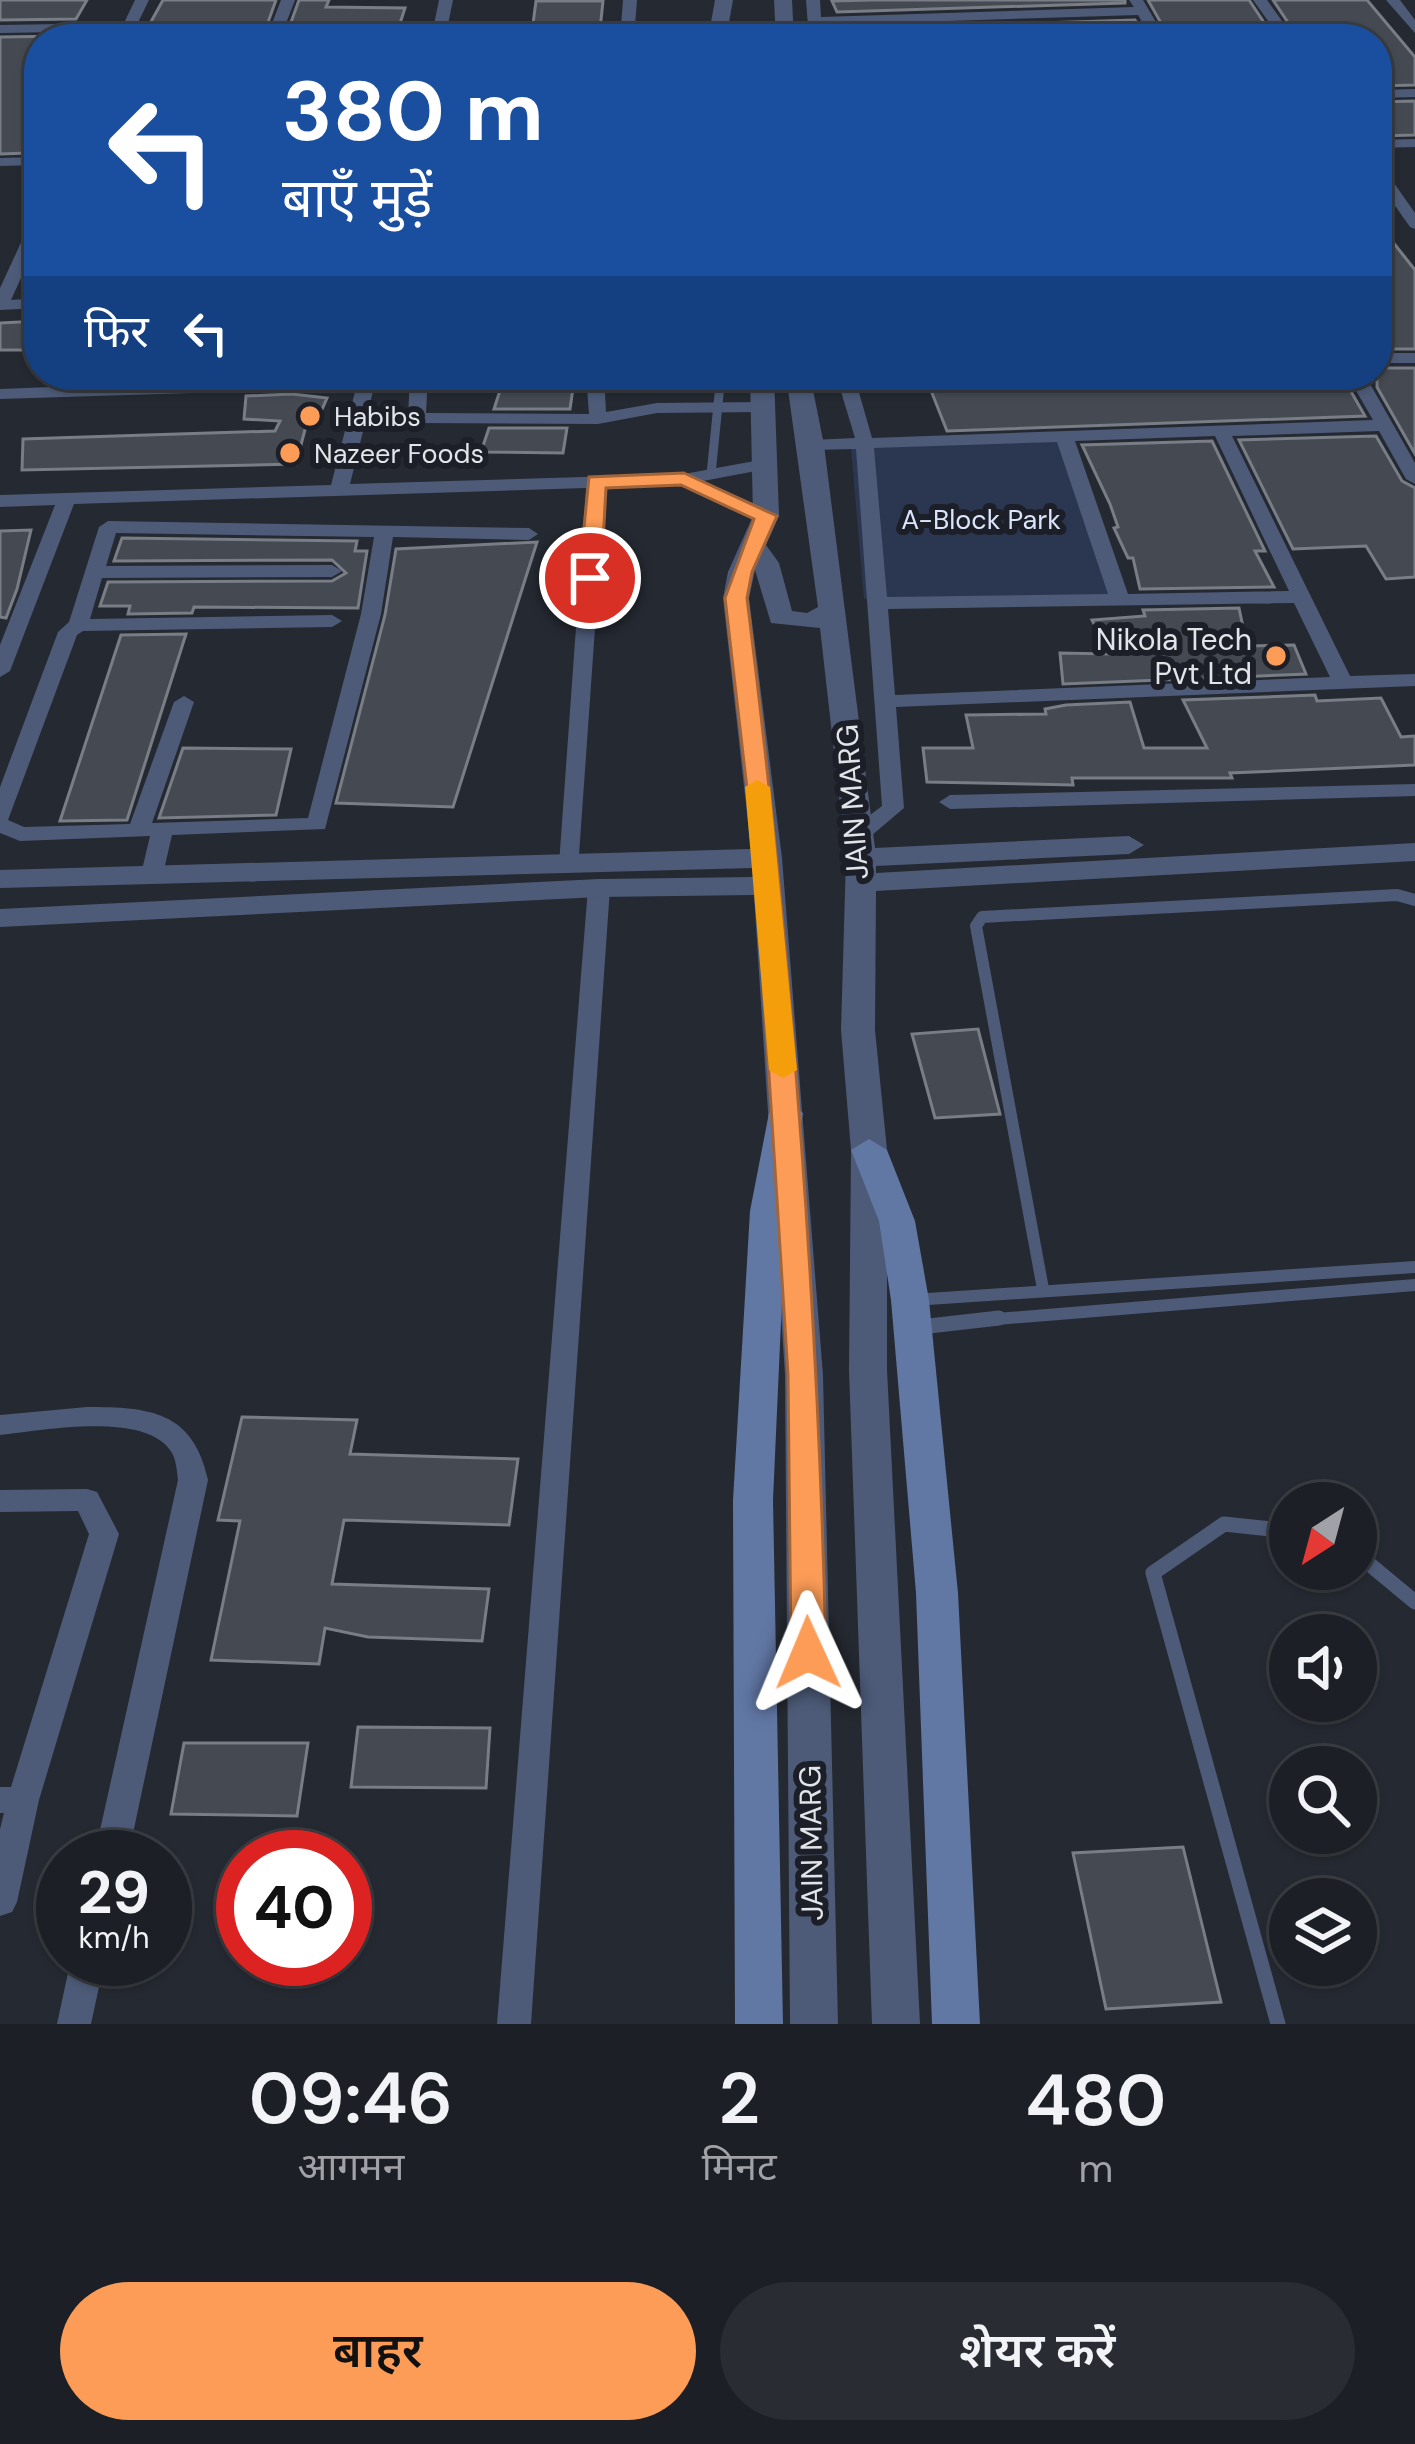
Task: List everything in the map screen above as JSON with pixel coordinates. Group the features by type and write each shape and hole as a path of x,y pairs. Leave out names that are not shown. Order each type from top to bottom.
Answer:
{"main road":[{"path":"759,2024 753,1499 761,1432 761,1258 768,1183 786,1113"},
{"path":"869,1150 897,1221 911,1314 937,1593 956,2024"}],"street":[{"path":"813,0 815,24"},
{"path":"1395,3 1415,5"},
{"path":"1395,3 1415,29"},
{"path":"815,21 1139,6"},
{"path":"1392,191 1415,224"},
{"path":"0,304 24,253"},
{"path":"0,394 98,390"},
{"path":"339,490 363,390"},
{"path":"418,390 417,418 598,419 657,408 721,406 762,391"},
{"path":"596,390 598,419"},
{"name":"JAIN MARG","path":"801,390 812,445 858,859 858,1030 869,1150 868,1370 896,2024"},
{"path":"849,390 865,443 888,701 892,808 858,859"},
{"path":"1365,390 1415,479"},
{"name":"JAIN MARG","path":"762,391 766,464 760,532 741,572 736,598 767,872 804,1375 814,2024"},
{"path":"812,445 1385,425"},
{"path":"1221,431 1343,683"},
{"path":"1064,436 1120,599"},
{"path":"0,501 684,479 766,464"},
{"path":"684,479 760,532 773,604 781,617 811,622 832,610"},
{"path":"570,864 596,482"},
{"path":"0,671 67,499"},
{"path":"78,626 108,527 530,533"},
{"path":"332,621 78,626 68,632 0,820 20,834 317,824 371,614 384,532"},
{"path":"93,572 332,571"},
{"path":"877,602 1302,597"},
{"path":"888,701 1415,680"},
{"path":"152,874 151,829 184,702"},
{"path":"950,802 1415,790"},
{"path":"858,859 1415,831"},
{"path":"858,859 1415,852"},
{"path":"0,879 570,864 767,872"},
{"path":"0,918 599,887 767,872"},
{"path":"514,2024 599,887"},
{"path":"0,1425 119,1418 153,1423 187,1444 193,1460 193,1480 117,1830"},
{"path":"0,1501 88,1500 104,1534 12,1799 0,1902"},
{"path":"74,2024 82,1986"}],"lane":[{"path":"711,474 721,390"},
{"path":"1043,1289 976,926 982,917 1373,896 1415,900"},
{"path":"911,1314 1043,1289 1415,1268"},
{"path":"911,1314 1052,1312 1415,1285"},
{"path":"1269,1529 1224,1524 1153,1573 1278,2024"},
{"path":"1377,1570 1415,1602"}],"green space":[{"name":"A-Block Park","path":"1060,439 1111,595 864,599 851,448"}],"building":[{"path":"0,0 87,0 76,19 0,20"},
{"path":"163,0 276,0 267,24 150,24"},
{"path":"299,0 329,0 326,7 405,8 400,24 290,24"},
{"path":"1125,0 837,12 832,1"},
{"path":"1148,0 1249,0 1265,24 1162,24"},
{"path":"1273,0 1367,0 1387,24 1289,24"},
{"path":"536,1 603,1 601,24 533,24"},
{"path":"1135,20 1138,24 1006,24"},
{"path":"1392,30 1415,57 1415,85 1392,86"},
{"path":"0,37 24,37 24,153 0,154"},
{"path":"1415,101 1415,135 1392,136 1392,102"},
{"path":"1392,241 1415,270 1415,349 1392,349"},
{"path":"24,322 24,350 0,350 0,323"},
{"path":"1392,368 1415,368 1415,454 1379,390 1392,390"},
{"path":"500,390 573,390 570,409 494,409"},
{"path":"931,390 1350,390 1365,416 947,431"},
{"path":"246,396 327,398 316,423 307,422 296,464 22,470 23,439 275,431 280,421 244,419"},
{"path":"489,428 567,428 563,453 481,452"},
{"path":"1376,436 1402,481 1415,488 1415,577 1386,579 1366,546 1293,549 1239,440"},
{"path":"1212,441 1265,551 1255,551 1274,587 1140,589 1133,558 1128,558 1114,528 1118,527 1110,504 1082,445"},
{"path":"31,530 17,589 6,618 0,617 0,531"},
{"path":"122,538 357,541 355,551 367,551 358,608 194,607 192,613 128,614 130,606 100,606 108,582 332,581 346,573 332,560 114,561"},
{"path":"537,542 453,807 336,803 385,615 396,549"},
{"path":"1239,608 1247,646 1294,645 1306,674 1063,684 1060,653 1110,654 1092,620 1145,616 1143,610"},
{"path":"186,634 127,820 60,821 121,635"},
{"path":"1315,695 1317,701 1381,698 1401,737 1415,736 1415,765 1230,773 1232,778 1072,778 1073,785 927,782 923,748 973,748 966,715 1046,714 1045,709 1066,705 1130,702 1144,748 1207,748 1183,700"},
{"path":"183,748 291,749 276,815 159,818"},
{"path":"978,1029 1000,1114 935,1118 912,1034"},
{"path":"242,1417 357,1420 350,1454 518,1459 509,1525 344,1520 332,1584 489,1589 482,1641 368,1637 325,1628 319,1664 211,1660 240,1521 218,1520"},
{"path":"358,1727 490,1728 486,1788 351,1787"},
{"path":"184,1743 308,1743 297,1816 171,1814"},
{"path":"1183,1847 1221,2002 1106,2009 1073,1853"}],"slow traffic":[{"path":"757,787 783,1070"}],"place":[{"name":"Habibs","path":"310,416"},
{"name":"Nazeer Foods","path":"290,453"},
{"name":"Nikola Tech Pvt Ltd","path":"1276,656"}],"route":[{"path":"590,578 596,482 684,479 766,516 741,572 736,598 767,858 804,1375 808,1653"}]}
